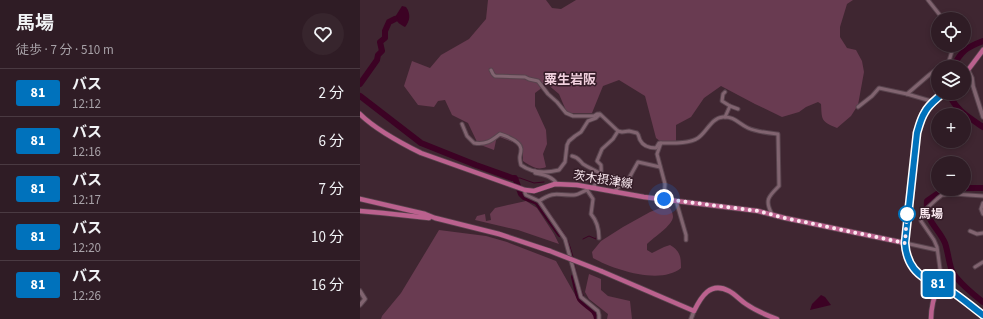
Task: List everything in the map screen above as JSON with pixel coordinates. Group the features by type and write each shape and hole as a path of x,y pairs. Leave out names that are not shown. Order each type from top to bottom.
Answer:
{"main road":[{"path":"971,66 983,50"},
{"path":"933,102 925,111 917,133 905,243 906,253 909,262 924,278 951,291 983,315"},
{"name":"茨木摂津線","path":"360,114 379,129 409,147 521,189 537,190 557,184 577,185 587,189 678,202 758,211 905,243"},
{"path":"360,200 425,214 435,218"},
{"path":"360,211 435,218 500,234 550,251 601,271 694,312 699,300 710,290 720,288 725,289 754,309 777,319"},
{"path":"931,319 931,308 939,284"}],"street":[{"path":"928,0 937,12"},
{"path":"491,70 495,76 525,77 538,81 566,113 573,116 594,116 600,114"},
{"path":"907,94 931,74"},
{"path":"971,76 983,117"},
{"path":"858,107 872,96 879,88 907,94 933,102"},
{"path":"725,92 723,94 722,101 738,109"},
{"path":"725,117 730,106"},
{"path":"600,114 618,131 637,133 644,145 654,148 656,148 659,143 696,139 713,121 721,117 731,117 748,128 778,134 779,186 767,201 768,207 772,214"},
{"path":"462,124 467,136 474,144 483,144 491,141 500,134 509,137 520,144 521,148 519,158 521,165 535,171 545,172 559,170 565,162 567,145 569,141 582,132 588,121 596,118 600,114"},
{"path":"539,201 552,194 575,195 598,181 601,176 601,165 598,161 602,149 618,131"},
{"path":"661,143 657,154 665,184 664,199"},
{"path":"572,156 576,157 601,176 613,176 623,182"},
{"path":"614,192 623,182 628,180 638,162 660,167"},
{"path":"535,171 535,173 547,176 557,184"},
{"path":"521,189 525,195 539,201 566,239 581,297 598,311 599,319"},
{"path":"587,189 593,198 591,214 594,217 598,228 599,238"},
{"path":"939,284 941,276 937,250 934,240 921,221 921,217 925,210 942,195 954,194 983,196"},
{"path":"678,202 677,204 686,235 686,240"},
{"path":"983,204 981,209 983,214"},
{"path":"970,231 977,234 983,233"},
{"path":"905,243 937,250"},
{"path":"975,267 983,262"},
{"path":"360,291 365,299 360,305"},
{"path":"691,319 694,312"}],"shaded area":[{"path":"488,0 546,0 552,8 561,9 576,0 853,0 847,4 840,27 840,37 847,48 856,50 862,61 864,72 858,105 851,116 837,128 823,120 821,104 818,102 799,112 782,117 721,86 704,98 691,117 676,125 676,141 661,142 656,138 645,96 619,80 603,86 592,113 567,113 559,94 547,84 535,93 535,106 546,130 547,144 543,154 546,167 537,168 523,161 523,146 497,136 494,150 478,144 468,123 452,115 445,100 438,101 434,107 418,105 404,86 412,61 430,68 441,55 469,39 486,19"},
{"path":"402,6 406,7 409,15 409,20 405,27 398,22 395,17"},
{"path":"526,201 537,208 559,244 518,230 475,220 477,216 485,214 486,221 491,220 490,214 495,208"},
{"path":"668,205 672,213 672,220 666,228 647,244 647,250 652,253 670,245 676,249 679,254 681,268 672,273 662,275 637,274 602,263 593,258 592,252 601,241 650,212"},
{"path":"439,230 486,236 507,242 556,261 578,300 592,311 596,319 381,319 401,293"},
{"path":"589,274 601,279 601,290 608,296 630,301 632,319 607,319 608,314 589,299 585,292"},
{"path":"821,295 825,297 831,305 810,310 812,304"}],"waterway":[{"path":"360,84 382,51 380,42 385,38 385,31 389,22 395,19"},
{"path":"957,60 965,50 983,41"},
{"path":"360,96 421,143 476,165 515,178 521,194 524,197 537,202 560,234"},
{"path":"952,100 968,117 983,127"},
{"path":"515,178 520,178 534,183 544,182"},
{"path":"575,187 584,189"},
{"path":"971,188 983,188"},
{"path":"934,196 927,201 928,214 945,243 952,271 957,279 983,302"},
{"path":"544,205 565,235 573,257"},
{"path":"583,239 589,236 596,239 597,233"},
{"path":"574,262 584,298"},
{"path":"574,277 580,299 595,312 597,319"}],"bus line":[{"name":"81","path":"935,100 925,111 917,133 905,243 906,253 909,262 924,278 951,291 983,315"}],"place":[{"name":"馬場","path":"907,214"}],"district":[{"name":"粟生岩阪","path":"570,80"}],"route":[{"path":"664,199 678,202 758,211 905,243 907,214"}]}
